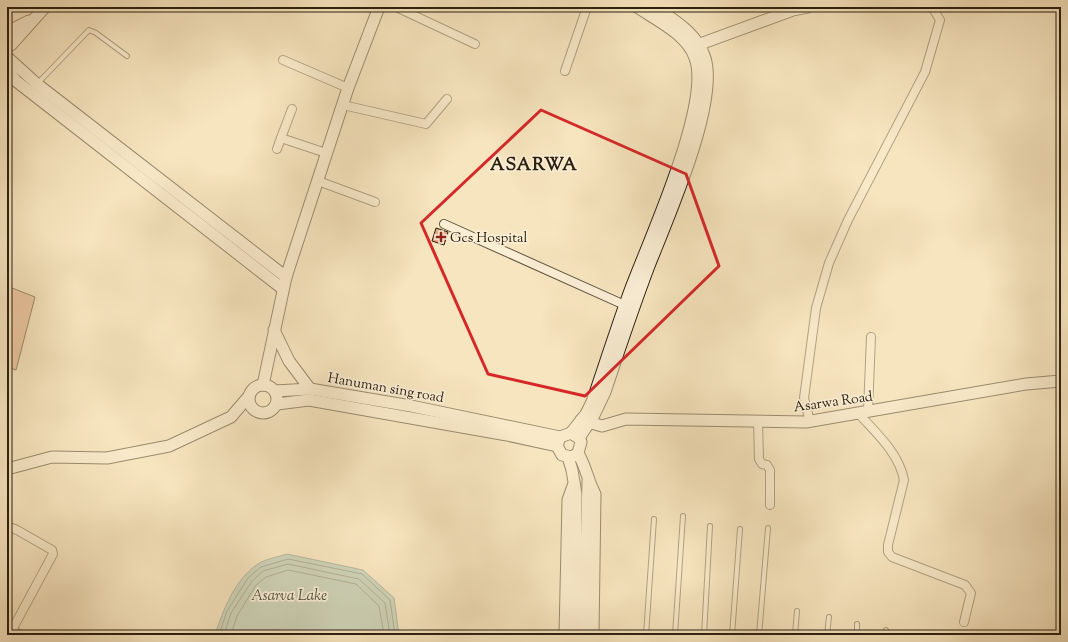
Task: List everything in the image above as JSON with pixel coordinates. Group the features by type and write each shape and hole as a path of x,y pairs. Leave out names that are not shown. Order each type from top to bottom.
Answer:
{"street":[{"path":"45,7 9,41 7,57 37,84 286,276"},
{"path":"263,385 286,276 348,88 379,7"},
{"path":"396,7 475,44"},
{"path":"565,71 587,7"},
{"path":"584,635 588,481 586,469 573,455 559,453 567,439 587,419 605,392 629,307 685,157 707,92 708,73 705,58 694,46 637,7"},
{"path":"655,7 692,34 694,46"},
{"path":"694,46 793,10 808,7"},
{"path":"810,422 804,398 816,308 829,263 848,220 925,72 940,20 932,7"},
{"path":"7,32 35,18"},
{"path":"283,60 348,88"},
{"path":"7,70 16,81 283,289"},
{"path":"343,105 426,124 447,99"},
{"path":"277,149 292,109"},
{"path":"281,138 326,153"},
{"path":"318,181 375,202"},
{"path":"444,224 629,307"},
{"path":"274,329 289,361 310,389"},
{"path":"871,337 863,413 897,458 902,469 904,480 888,545 888,552 892,557 965,585 971,593 964,622"},
{"name":"Asarwa Road","path":"587,419 603,419 608,423 626,419 810,422 1026,384 1061,381"},
{"path":"231,417 254,388 263,385 268,385 275,391 277,404"},
{"name":"Hanuman sing road","path":"275,391 310,389 492,421 567,439"},
{"path":"249,396 251,405 258,412"},
{"path":"7,469 52,457 107,458 154,450 169,446 231,417 271,411 277,404 310,400 435,422 567,439 581,445 573,455 576,494 575,635"},
{"path":"435,422 437,411"},
{"path":"758,422 759,459 762,464 767,465 770,470 770,505"},
{"path":"588,481 595,494 594,635"},
{"path":"564,635 568,500 574,482"},
{"path":"7,529 12,528 17,530 52,550 53,554 10,629 21,635"}],"lane":[{"path":"37,84 89,30 96,33 127,56"},
{"path":"675,635 684,516"},
{"path":"646,635 654,519"},
{"path":"704,635 710,526"},
{"path":"759,635 768,528"},
{"path":"732,635 740,529"},
{"path":"795,635 797,611"},
{"path":"827,635 829,617"},
{"path":"857,624 857,635"}],"highlighted area":[{"path":"541,110 686,174 719,266 585,396 488,374 421,223"}],"water":[{"name":"Asarva Lake","path":"287,554 363,570 394,598 399,635 215,635 222,615 236,586 250,570 261,562"}],"building":[{"path":"436,228 448,232 444,245 432,241"},
{"path":"7,286 35,297 16,370 7,367"}],"place":[{"name":"Gcs Hospital","path":"441,237"}],"district":[{"name":"ASARWA","path":"534,164"}]}
